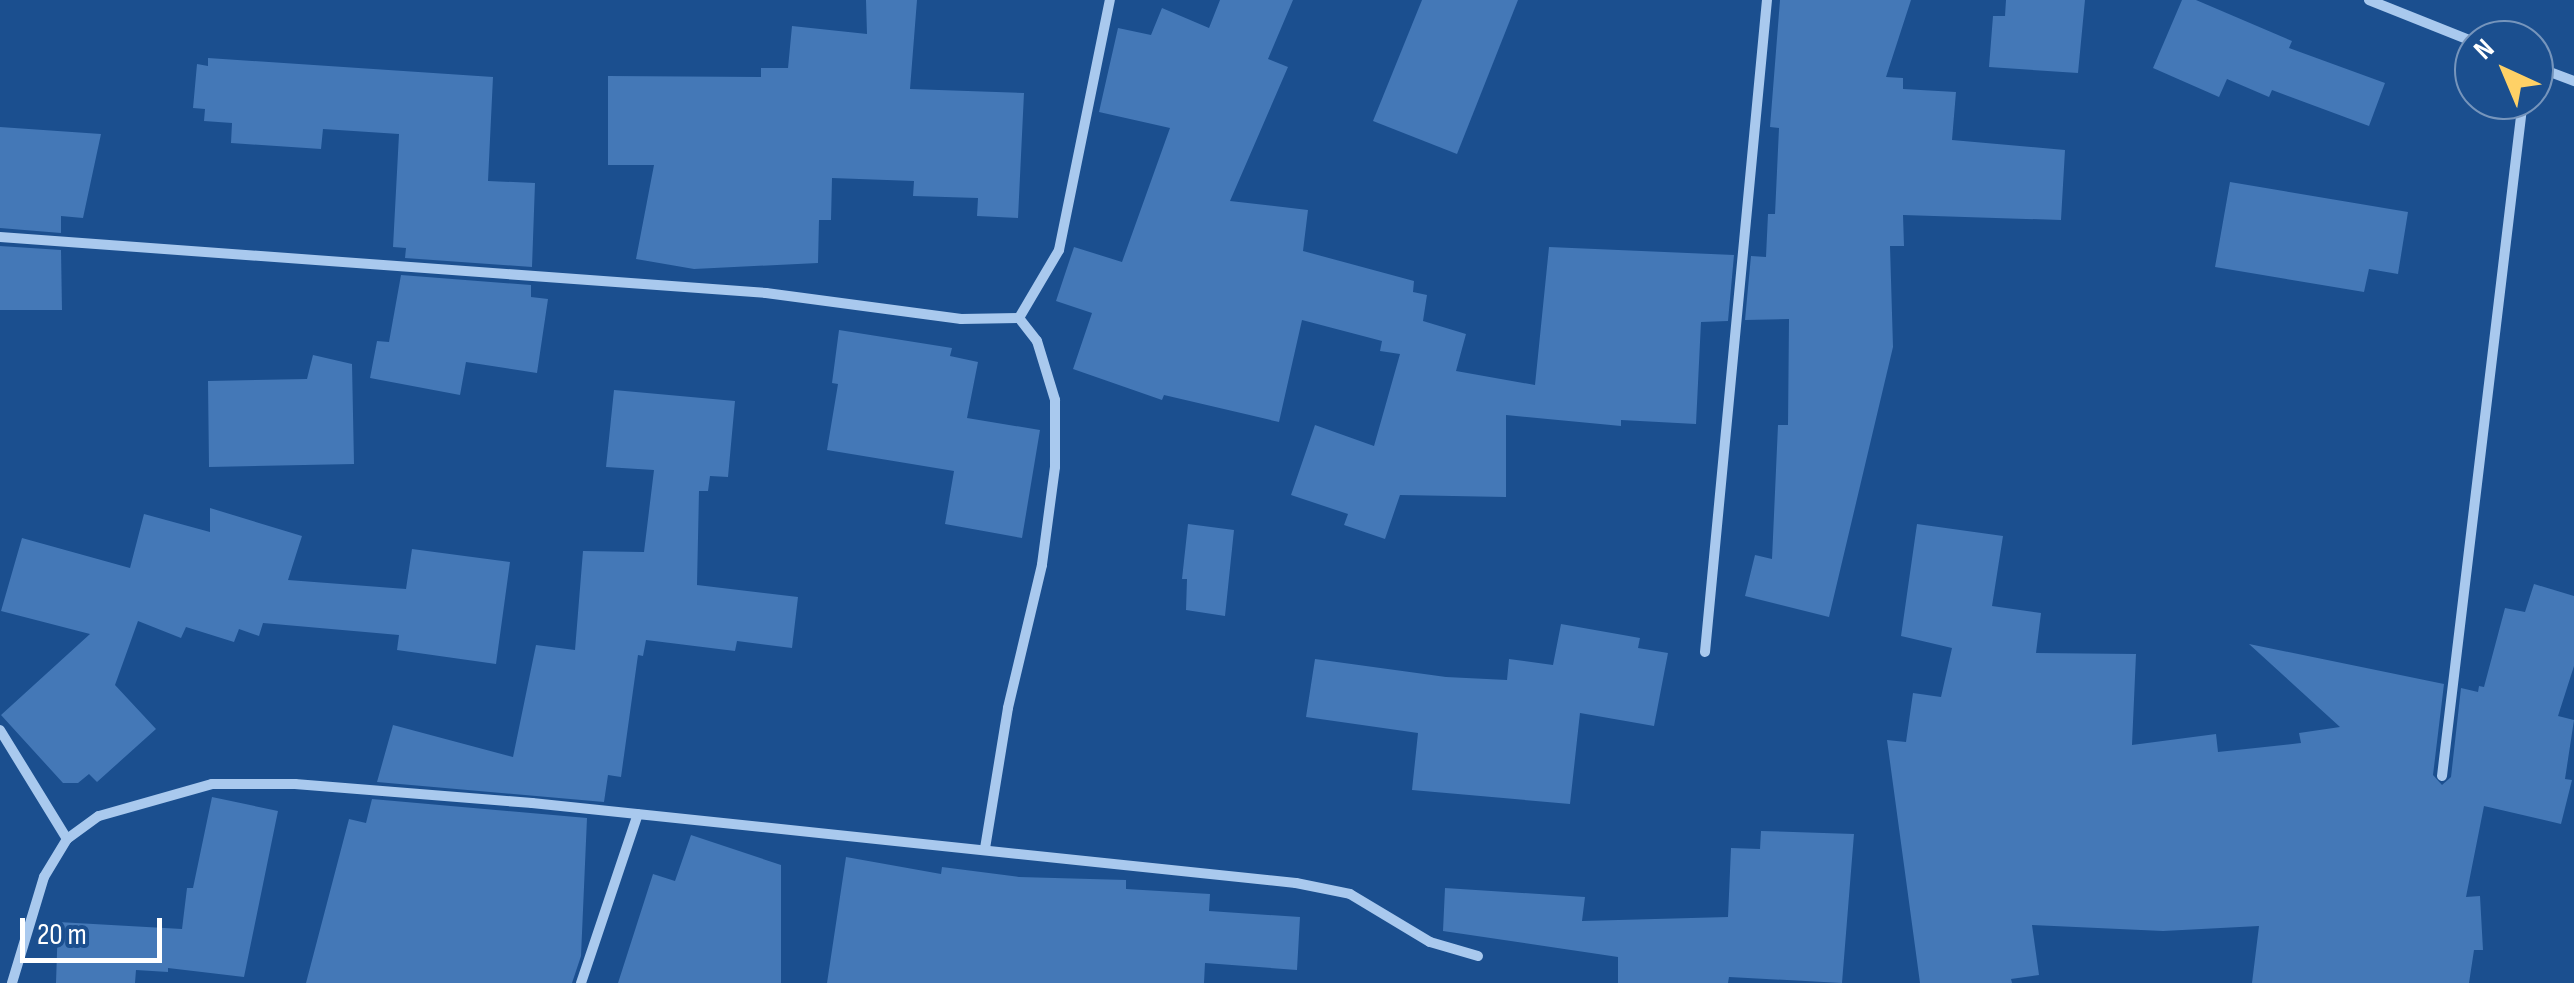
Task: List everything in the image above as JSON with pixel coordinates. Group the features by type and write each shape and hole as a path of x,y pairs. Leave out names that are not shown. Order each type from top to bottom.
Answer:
{"street":[{"path":"1019,318 1059,250 1110,0"},
{"path":"1705,652 1768,0"},
{"path":"2369,0 2454,34"},
{"path":"2442,776 2521,120"},
{"path":"0,237 766,293 961,318 1019,318"},
{"path":"985,848 1008,708 1042,565 1055,467 1054,400 1037,341 1019,318"},
{"path":"0,730 67,840"},
{"path":"12,983 44,877 67,840 98,816 212,784 295,784 638,814 1296,882 1350,894 1430,942 1478,956"},
{"path":"581,983 638,814"}],"building":[{"path":"866,0 917,0 910,89 1024,93 1018,218 977,216 978,198 913,196 914,181 832,178 831,220 819,220 818,263 694,269 636,259 654,165 608,165 608,76 761,77 761,68 788,68 792,26 867,34"},
{"path":"1220,0 1293,0 1268,59 1288,67 1230,201 1308,210 1303,251 1414,281 1413,292 1427,295 1423,321 1466,334 1456,371 1535,385 1549,247 1734,255 1728,321 1701,322 1696,424 1621,420 1621,426 1506,415 1506,497 1400,495 1385,539 1344,525 1348,514 1291,495 1315,425 1374,446 1400,354 1380,351 1382,341 1302,320 1279,422 1164,395 1162,400 1073,369 1092,313 1056,301 1074,247 1122,262 1170,128 1099,112 1118,28 1151,35 1162,8 1209,28"},
{"path":"1422,0 1518,0 1457,154 1373,121"},
{"path":"1780,0 1911,0 1886,77 1903,78 1903,89 1956,92 1952,140 2065,150 2061,220 1903,215 1904,246 1890,246 1893,347 1829,617 1745,596 1755,555 1772,559 1778,425 1788,425 1789,319 1745,320 1751,256 1766,257 1768,214 1775,214 1779,128 1770,127"},
{"path":"2006,0 2085,0 2078,73 1989,67 1993,16 2005,16"},
{"path":"2182,0 2196,0 2292,41 2289,48 2385,83 2369,126 2272,90 2269,97 2227,79 2219,97 2153,68"},
{"path":"208,58 493,77 488,181 535,183 532,267 405,258 406,248 393,247 399,134 323,129 321,149 231,143 232,123 204,121 205,109 193,108 197,64 208,66"},
{"path":"0,127 101,134 83,218 61,216 61,233 0,228"},
{"path":"2230,182 2408,212 2398,274 2369,269 2364,292 2215,267"},
{"path":"0,246 61,250 62,310 0,310"},
{"path":"401,275 531,285 531,297 548,299 537,373 466,362 460,395 370,378 377,341 389,342"},
{"path":"839,330 952,348 950,356 978,362 967,418 1040,430 1022,538 945,524 954,471 827,450 838,384 832,383"},
{"path":"313,355 352,364 354,464 209,467 208,381 307,379"},
{"path":"614,390 735,401 728,477 710,476 708,491 699,491 697,585 798,597 792,648 737,641 735,651 646,640 643,656 638,655 621,777 608,775 604,802 377,782 393,725 513,757 536,645 575,650 583,551 644,552 654,470 606,467"},
{"path":"210,508 302,536 288,580 406,589 412,549 510,562 496,664 397,650 399,635 263,623 259,636 239,629 234,642 186,627 181,638 138,621 115,685 156,729 97,782 89,774 78,783 63,783 1,715 90,634 1,611 22,538 130,568 144,514 210,532"},
{"path":"1188,524 1234,530 1225,616 1186,610 1187,579 1182,579"},
{"path":"1917,524 2003,536 1992,606 2041,613 2036,653 2136,654 2132,745 2216,734 2218,752 2301,743 2299,733 2340,727 2249,644 2444,684 2433,775 2442,785 2451,777 2461,688 2478,692 2479,686 2484,687 2505,608 2525,612 2534,584 2574,596 2574,666 2558,716 2574,720 2565,779 2572,780 2561,824 2484,806 2466,897 2480,896 2483,950 2474,950 2469,983 2252,983 2259,926 2163,931 2032,925 2039,975 2011,979 2012,983 1920,983 1887,740 1906,742 1913,693 1941,697 1952,648 1901,636"},
{"path":"1561,624 1640,638 1638,648 1668,653 1654,726 1580,713 1570,804 1412,790 1418,733 1306,717 1315,659 1446,677 1507,680 1509,659 1553,665"},
{"path":"212,797 278,811 244,977 168,968 168,972 136,970 135,983 56,983 58,922 182,929 187,888 193,888"},
{"path":"372,799 587,818 581,956 572,983 306,983 349,819 366,823"},
{"path":"1761,831 1854,834 1842,983 1729,977 1728,983 1618,983 1618,957 1443,931 1445,888 1585,897 1582,921 1728,917 1731,848 1760,849"},
{"path":"691,835 781,865 781,983 618,983 653,874 675,881"},
{"path":"846,857 941,874 942,867 1019,877 1126,880 1126,889 1210,894 1209,911 1300,917 1297,970 1205,963 1204,983 827,983"}]}
